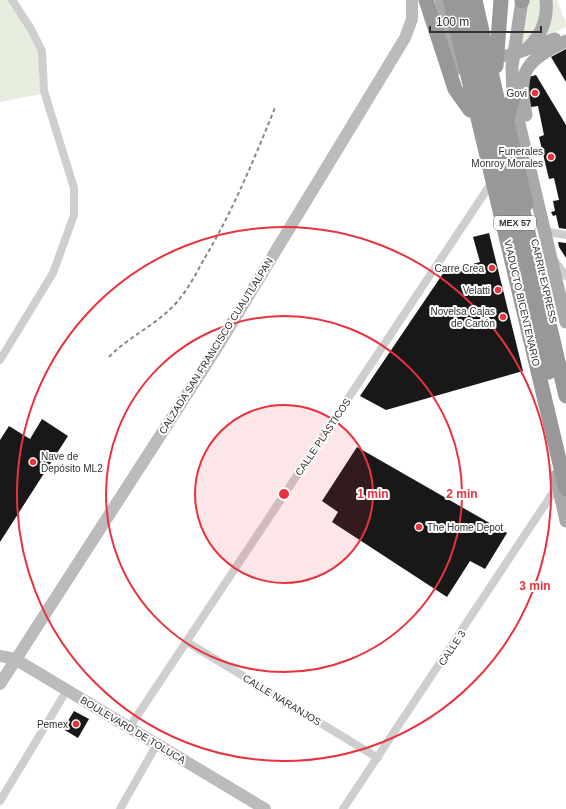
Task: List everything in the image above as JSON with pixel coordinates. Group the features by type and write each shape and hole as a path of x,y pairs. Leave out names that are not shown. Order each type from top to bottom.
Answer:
{"highway":[{"path":"426,0 455,89 472,104"},
{"path":"436,0 462,82 472,104"},
{"name":"VIADUCTO BICENTENARIO","path":"450,0 472,104 562,487"},
{"name":"MEX 57","path":"464,0 566,445"},
{"name":"MEX 57","path":"475,0 497,83 504,127 566,396"},
{"path":"480,0 497,83 566,361"},
{"name":"CARRIL EXPRESS","path":"480,0 566,374"},
{"path":"497,83 501,0"},
{"path":"497,83 502,31 507,0"},
{"path":"504,127 513,98"},
{"path":"522,322 542,342"}],"main road":[{"path":"441,0 472,104 562,487 566,521"},
{"path":"522,0 512,68 513,98 528,157 549,255 566,321"},
{"path":"526,49 538,37 544,26 546,0"},
{"path":"458,41 470,51 489,57 509,55 566,36"},
{"path":"528,157 529,133 522,94 525,74 531,63 539,55 566,41"}],"street":[{"path":"0,360 53,273 74,215 74,188 44,91 42,51 31,29 12,0"},
{"name":"CALZADA SAN FRANCISCO CUAUTLALPAN","path":"0,684 218,346 401,45 411,24 412,0"},
{"path":"447,24 458,41"},
{"name":"CALLE PLÁSTICOS","path":"129,728 490,185"},
{"path":"544,231 566,235"},
{"path":"549,255 566,276"},
{"name":"CALLE 3","path":"343,809 562,487"},
{"name":"CALLE NARANJOS","path":"186,642 378,758"},
{"name":"BOULEVARD DE TOLUCA","path":"0,656 15,659 265,809"},
{"path":"0,801 67,690"},
{"path":"120,809 157,744"}],"shaded area":[{"path":"0,0 7,0 32,34 41,51 39,78 42,94 0,102"},
{"path":"527,0 541,0 542,11 534,35 522,45"},
{"path":"549,0 557,0 566,23 566,27 543,38"}],"building":[{"path":"566,49 566,82 551,57"},
{"path":"536,75 566,125 566,229 559,228 556,215 553,216 551,212 555,211 553,201 559,200 554,178 549,179 539,137 544,135 538,106 531,107 527,90 529,77"},
{"path":"489,233 523,371 386,410 360,396 444,272 480,262 473,237"},
{"path":"558,242 566,243 566,258 559,247"},
{"name":"Nave de Depósito ML2","path":"42,419 68,436 0,542 0,440 9,426 30,439"},
{"name":"The Home Depot","path":"357,447 507,533 485,569 470,561 447,597 332,522 338,512 322,501"},
{"name":"Pemex","path":"74,711 89,719 78,738 63,729"}],"railway":[{"path":"109,357 169,310 188,287 215,241 234,204 275,108"}],"place":[{"name":"Govi","path":"535,93"},
{"name":"Funerales Monroy Morales","path":"551,157"},
{"name":"Carre Crea","path":"492,268"},
{"name":"Velatti","path":"498,290"},
{"name":"Novelsa Cajas de Cartón","path":"503,317"},
{"name":"Nave de Depósito ML2","path":"33,462"},
{"name":"The Home Depot","path":"419,527"},
{"name":"Pemex","path":"76,724"}]}
